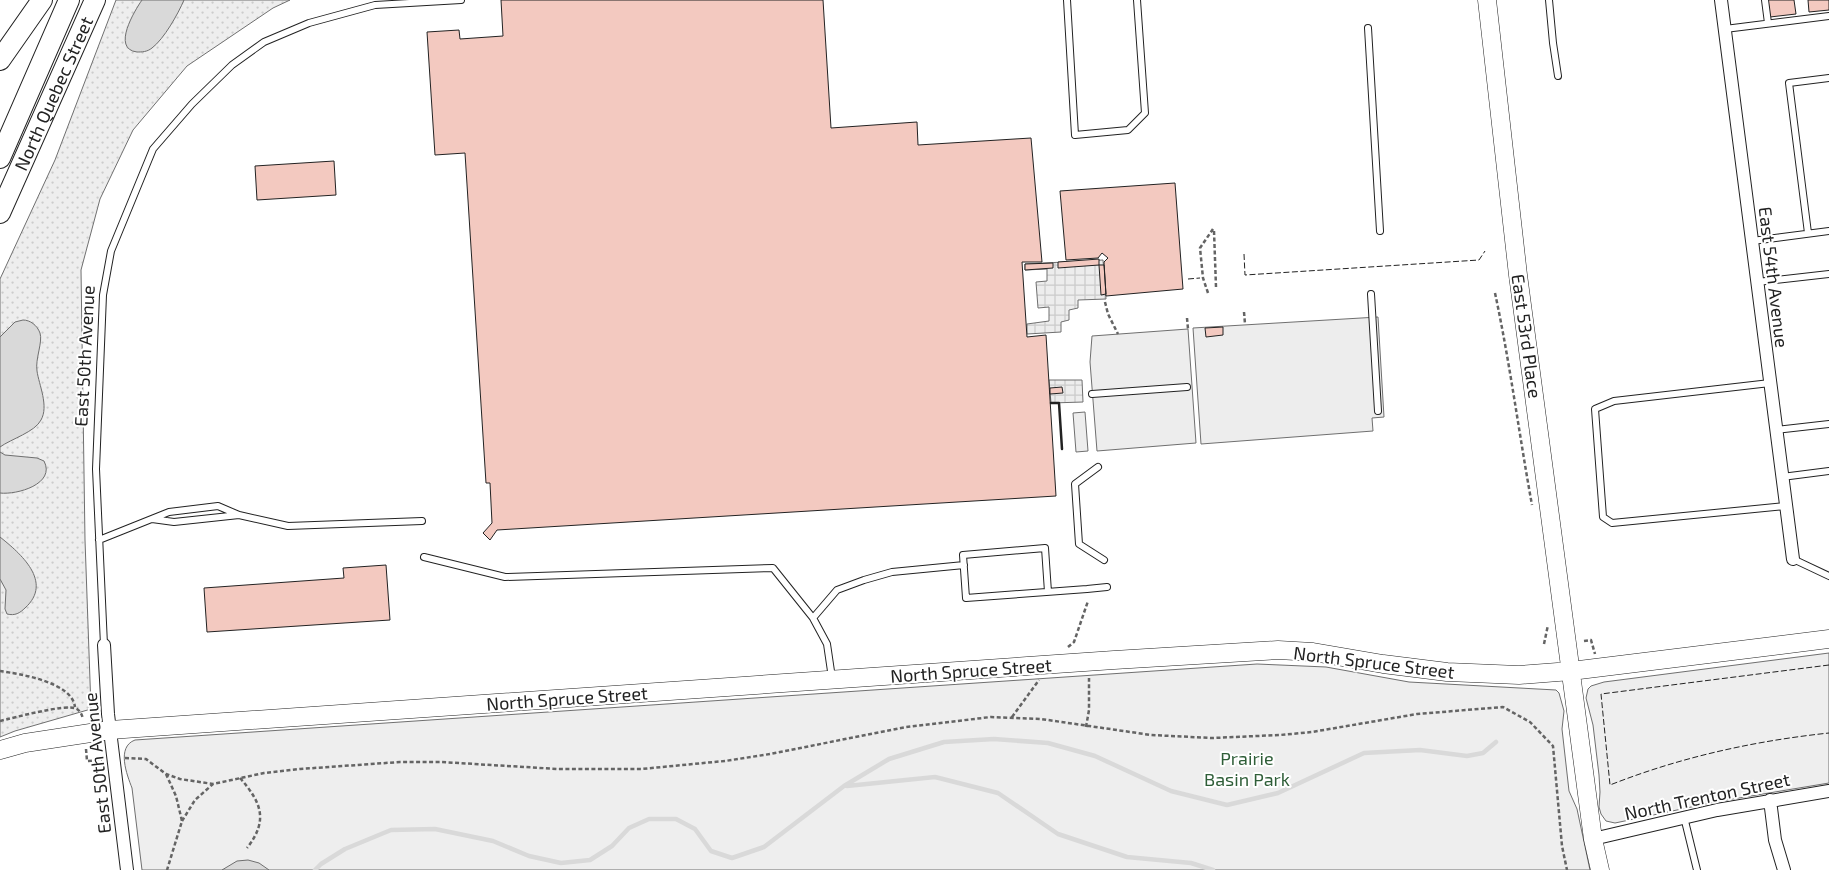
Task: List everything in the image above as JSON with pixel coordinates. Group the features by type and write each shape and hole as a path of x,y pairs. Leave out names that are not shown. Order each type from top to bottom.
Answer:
{"main road":[{"path":"0,60 42,0"},
{"path":"0,158 69,0"},
{"name":"North Quebec Street","path":"0,213 95,0"}],"street":[{"name":"East 53rd Place","path":"1487,0 1518,275 1593,839 1600,870"},
{"name":"East 54th Avenue","path":"1721,0 1793,559"},
{"name":"North Spruce Street","path":"0,750 25,743 110,730 1278,650 1313,652 1383,664 1447,672 1519,674 1572,671 1829,639"},
{"name":"East 50th Avenue","path":"104,645 110,730 127,870"},
{"name":"North Trenton Street","path":"1593,839 1684,817 1770,800 1829,791"},
{"path":"1770,800 1775,840 1784,870"}],"lane":[{"name":"East 50th Avenue","path":"104,645 96,469 103,295 112,250 153,149 192,104 232,64 264,42 309,23 374,6 461,0"},
{"path":"1067,0 1075,135 1128,130 1145,113 1137,0"},
{"path":"1549,0 1558,76"},
{"path":"1764,0 1768,23"},
{"path":"1725,29 1829,16"},
{"path":"1368,28 1380,230"},
{"path":"1808,233 1789,83 1829,78"},
{"path":"1752,241 1829,231"},
{"path":"1757,282 1829,274"},
{"path":"1371,294 1378,410"},
{"path":"1770,383 1614,401 1595,409 1603,517 1612,523 1786,506"},
{"path":"1092,394 1187,387"},
{"path":"1776,430 1829,424"},
{"path":"1098,467 1075,484 1076,504 1079,544 1104,560"},
{"path":"1782,477 1829,471"},
{"path":"99,540 168,512 218,506 239,515 288,526 422,521"},
{"path":"148,519 174,522 239,515"},
{"path":"1048,592 1045,548 963,555 966,598 1048,592 1107,587"},
{"path":"424,557 505,577 772,568 813,618 827,644 832,680"},
{"path":"1793,559 1829,576"},
{"path":"813,618 838,590 864,580 892,572 964,565"},
{"path":"1684,817 1697,870"}],"path":[{"path":"1208,293 1203,278 1200,248 1214,229 1216,287"},
{"path":"1495,292 1510,364 1516,414 1532,510"},
{"path":"1104,302 1118,334"},
{"path":"1244,312 1245,324"},
{"path":"1187,318 1188,329"},
{"path":"1067,648 1074,642 1088,601"},
{"path":"1544,644 1548,626 1547,618"},
{"path":"1584,641 1591,640 1596,657"},
{"path":"0,672 28,676 50,682 67,694 73,700 75,708 82,714"},
{"path":"1086,727 1089,710 1090,676"},
{"path":"1012,717 1040,679"},
{"path":"126,758 146,759 166,774 189,781 212,784 316,767 400,762 598,770 685,766 770,754 906,726 960,719 1012,717 1041,719 1086,727 1170,737 1241,737 1312,732 1417,714 1503,707 1530,722 1553,746 1561,837 1567,870"},
{"path":"0,722 40,712 75,708"},
{"path":"86,755 87,761 93,760"},
{"path":"166,774 176,796 182,821"},
{"path":"240,778 260,806 260,825 257,834 247,848"},
{"path":"167,870 182,821 195,800 212,784"}],"green space":[{"path":"116,0 290,0 273,8 187,66 133,130 100,199 81,270 85,540 91,709 0,737 0,279 55,160"},
{"path":"1829,653 1829,783 1715,802 1615,823 1606,821 1599,807 1599,775 1593,725 1586,698 1588,689 1591,686 1604,682"},
{"name":"Prairie Basin Park","path":"1257,664 1326,667 1409,682 1556,690 1559,693 1564,711 1562,729 1569,791 1577,809 1590,870 142,870 132,788 124,762 126,749 135,740"}],"shaded area":[{"path":"142,0 184,0 170,26 157,44 143,52 137,52 129,49 125,37 130,20"},
{"path":"1103,260 1106,299 1078,300 1078,308 1069,310 1069,320 1061,322 1061,332 1027,334 1027,324 1049,321 1049,307 1038,308 1036,282 1047,281 1047,269 1025,270 1025,264"},
{"path":"1378,317 1384,417 1372,418 1373,431 1201,444 1193,328"},
{"path":"23,320 33,324 41,337 37,366 44,402 43,414 41,420 34,428 0,447 0,337 15,322"},
{"path":"1188,329 1196,443 1097,451 1090,362 1092,336"},
{"path":"1049,380 1082,380 1083,402 1051,403"},
{"path":"1085,412 1088,451 1076,452 1073,413"},
{"path":"0,452 5,455 37,458 44,461 45,476 40,482 25,490 0,493"},
{"path":"0,537 24,560 35,578 36,588 33,598 19,613 10,615 7,614 5,609 6,590 0,579"},
{"path":"248,860 259,863 269,870 222,870 237,861"}],"building":[{"path":"501,0 823,0 831,128 917,122 918,145 1031,138 1042,262 1022,262 1027,337 1046,335 1056,496 497,530 490,540 483,533 492,523 490,483 486,483 465,153 435,155 427,32 459,30 460,39 503,36"},
{"path":"1768,0 1794,0 1796,14 1770,17"},
{"path":"1808,0 1829,0 1829,10 1809,12"},
{"path":"334,161 336,195 257,200 255,166"},
{"path":"1175,183 1183,289 1106,296 1104,262 1108,258 1102,253 1098,258 1066,260 1060,191"},
{"path":"1099,259 1099,265 1058,268 1058,262"},
{"path":"1053,263 1053,268 1025,270 1025,264"},
{"path":"1099,265 1104,265 1106,294 1101,295"},
{"path":"1223,327 1223,335 1206,337 1205,328"},
{"path":"1062,387 1063,393 1050,394 1050,388"},
{"path":"386,565 390,620 207,632 204,588 344,578 343,568"}],"waterway":[{"path":"315,870 345,849 391,830 435,829 493,841 529,856 561,863 590,860 612,846 629,828 649,819 676,819 695,829 711,851 732,858 764,847 844,786 889,759 944,742 994,739 1048,743 1095,756 1171,791 1227,805 1278,793 1364,753 1420,750 1467,756 1483,753 1496,742"},
{"path":"847,786 935,777 998,793 1058,834 1127,857 1191,863 1213,870"}],"fence":[{"path":"1244,254 1245,275 1479,260 1485,251"},
{"path":"1188,279 1200,278"},
{"path":"1829,665 1601,694 1610,785 1664,766 1718,751 1801,736 1829,733"}],"wall":[{"path":"1051,403 1059,403 1062,449"}]}
